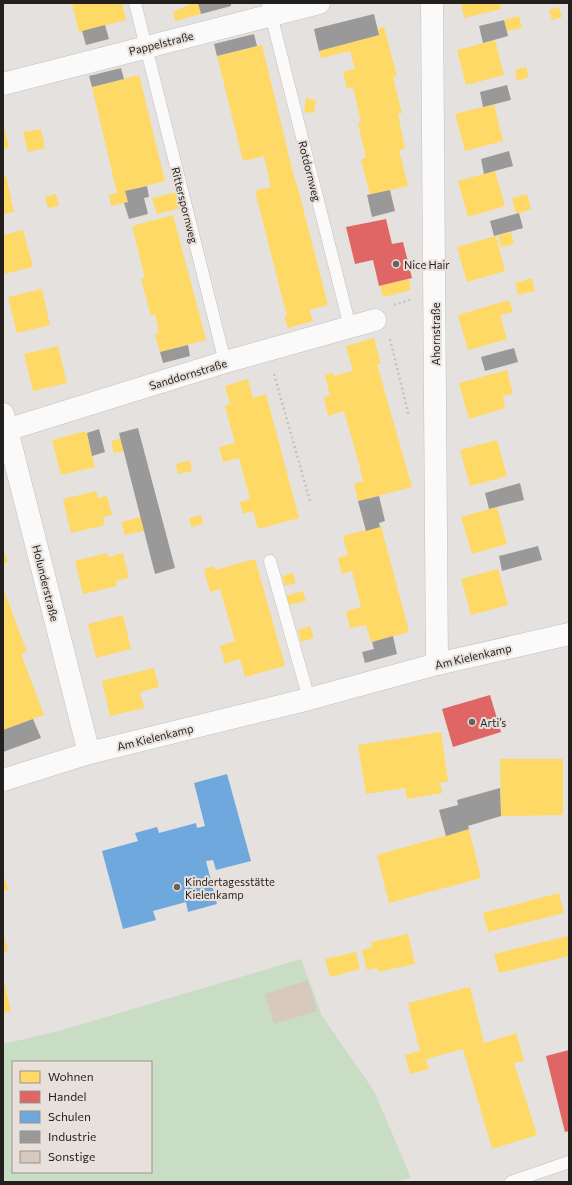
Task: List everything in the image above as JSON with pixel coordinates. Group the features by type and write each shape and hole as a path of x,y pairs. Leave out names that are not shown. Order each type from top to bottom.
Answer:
{"street":[{"name":"Pappelstraße","path":"3,84 146,47 269,9 319,3"},
{"name":"Ahornstraße","path":"432,3 437,664"},
{"name":"Sanddornstraße","path":"4,425 380,318"},
{"name":"Holunderstraße","path":"4,425 89,752"},
{"name":"Am Kielenkamp","path":"3,780 89,752 309,699 437,664 569,634"}],"lane":[{"name":"Ritterspornweg","path":"135,3 225,362"},
{"name":"Rotdornweg","path":"269,9 350,327"},
{"path":"270,562 309,699"},
{"path":"510,1182 569,1162"}],"path":[{"path":"410,422 380,318 383,308 435,293"},
{"path":"268,350 310,502"}],"green space":[{"path":"301,959 322,1016 374,1091 411,1178 394,1182 3,1182 3,1044 59,1031"}],"building: Wohnen":[{"path":"72,3 122,3 126,20 79,32"},
{"path":"191,3 198,3 201,14 175,21 173,12"},
{"path":"461,3 500,3 501,9 464,18"},
{"path":"559,7 562,17 552,20 549,10"},
{"path":"519,16 522,28 507,31 504,20"},
{"path":"384,27 397,76 393,77 402,113 398,114 405,149 399,150 408,186 370,195 361,159 366,158 358,123 361,122 353,87 347,89 343,72 355,69 350,51 321,58 319,51 379,35 378,29"},
{"path":"495,40 504,75 466,85 457,50"},
{"path":"262,45 295,181 328,305 309,310 313,321 288,328 284,317 287,316 255,191 271,187 264,156 243,161 217,56"},
{"path":"526,67 529,77 517,81 515,70"},
{"path":"139,75 165,181 125,191 128,202 111,206 109,195 117,193 92,87"},
{"path":"306,98 316,100 314,113 304,112"},
{"path":"494,104 503,141 465,151 455,114"},
{"path":"3,123 9,147 3,149"},
{"path":"41,129 45,148 28,152 23,132"},
{"path":"495,171 505,206 468,217 458,181"},
{"path":"3,176 6,176 14,212 3,214"},
{"path":"177,192 181,208 157,214 152,198"},
{"path":"56,194 59,206 48,208 45,197"},
{"path":"527,194 531,209 516,214 512,198"},
{"path":"173,215 206,340 160,352 155,334 159,333 155,314 151,316 141,279 145,278 132,226"},
{"path":"23,230 33,267 3,274 3,235"},
{"path":"511,232 514,244 501,247 498,235"},
{"path":"496,236 505,271 467,282 457,247"},
{"path":"532,278 535,291 518,295 515,283"},
{"path":"409,279 411,290 383,297 380,286"},
{"path":"42,289 50,325 17,333 8,297"},
{"path":"509,300 513,312 500,315 507,339 468,350 458,315"},
{"path":"374,338 381,364 377,364 412,487 358,501 354,484 363,481 359,464 344,411 328,416 324,397 330,396 325,375 334,373 334,376 353,371 346,346"},
{"path":"58,346 67,383 33,391 24,354"},
{"path":"507,370 513,394 503,396 505,408 469,419 459,383"},
{"path":"248,379 253,398 266,394 299,518 258,529 253,511 243,514 240,502 250,499 239,458 223,462 219,447 235,443 225,406 230,404 225,386"},
{"path":"86,431 95,467 61,475 52,440"},
{"path":"121,438 124,451 114,453 111,441"},
{"path":"497,440 507,476 470,486 460,450"},
{"path":"190,460 192,471 178,474 176,464"},
{"path":"96,491 98,498 107,496 112,515 103,517 105,525 71,533 63,499"},
{"path":"497,507 507,544 472,554 461,517"},
{"path":"201,515 203,524 191,527 189,518"},
{"path":"141,517 144,531 125,535 121,522"},
{"path":"381,526 409,632 371,642 366,625 350,628 346,611 361,607 352,571 342,574 338,558 348,555 343,536"},
{"path":"3,550 8,562 3,564"},
{"path":"107,553 108,557 123,553 129,578 116,581 117,586 83,594 75,561"},
{"path":"255,559 285,666 245,677 240,659 225,664 220,646 235,641 220,589 210,592 204,569 214,566 215,570"},
{"path":"498,569 508,605 471,615 461,579"},
{"path":"293,573 296,583 285,586 282,576"},
{"path":"3,588 27,652 21,654 44,715 3,730"},
{"path":"303,591 306,601 288,605 286,596"},
{"path":"123,615 131,649 96,658 88,624"},
{"path":"310,626 314,638 301,642 298,630"},
{"path":"154,668 159,687 140,692 144,708 110,716 102,681"},
{"path":"441,732 448,781 440,783 442,793 407,799 405,788 366,794 358,745"},
{"path":"500,759 563,759 563,815 501,816"},
{"path":"469,829 481,878 389,903 377,855"},
{"path":"3,873 8,890 3,891"},
{"path":"559,893 564,913 488,932 483,913"},
{"path":"3,932 8,951 3,952"},
{"path":"408,934 415,964 378,972 377,968 367,970 362,950 372,947 371,942"},
{"path":"568,936 569,956 499,973 494,954"},
{"path":"356,952 360,969 330,977 325,959"},
{"path":"3,977 11,1011 3,1013"},
{"path":"470,987 484,1043 516,1033 524,1061 514,1063 537,1135 492,1149 463,1049 426,1059 429,1069 410,1074 405,1055 420,1051 408,1003"}],"building: Handel":[{"path":"386,219 392,244 403,242 412,278 379,286 373,260 355,264 346,227"},
{"path":"490,695 501,732 453,747 442,709"},
{"path":"569,1050 569,1131 565,1132 546,1056"}],"building: Schulen":[{"path":"227,774 251,861 216,870 213,860 206,861 217,904 188,912 186,902 153,911 156,920 123,929 102,851 138,841 135,833 157,827 159,833 196,823 197,828 205,826 194,783"}],"building: Industrie":[{"path":"198,3 231,3 231,6 201,14"},
{"path":"374,14 379,35 319,51 314,29"},
{"path":"504,20 508,36 483,43 479,26"},
{"path":"105,25 109,39 86,45 82,31"},
{"path":"254,34 257,46 217,56 214,44"},
{"path":"121,68 124,79 92,87 89,76"},
{"path":"507,85 511,100 483,107 480,92"},
{"path":"509,151 513,166 484,174 481,159"},
{"path":"147,186 149,197 144,198 148,214 129,219 124,203 128,202 125,191"},
{"path":"390,190 395,211 372,217 367,195"},
{"path":"519,213 523,228 494,236 490,221"},
{"path":"188,345 190,356 163,363 160,352"},
{"path":"514,348 518,362 485,371 481,357"},
{"path":"138,428 175,568 155,574 119,433"},
{"path":"99,429 105,452 92,456 87,433"},
{"path":"520,483 524,500 489,509 485,493"},
{"path":"379,496 385,521 379,523 380,527 366,531 358,501"},
{"path":"538,546 542,560 502,571 499,556"},
{"path":"393,636 397,654 365,663 362,652 374,649 372,642"},
{"path":"33,719 41,738 3,752 3,730"},
{"path":"500,788 501,816 468,826 469,829 446,836 439,810 458,805 457,800"}],"building: Sonstige":[{"path":"308,980 317,1011 274,1024 265,994"}],"place":[{"name":"Nice Hair","path":"396,264"},
{"name":"Arti’s","path":"472,722"},
{"name":"Kindertagesstätte Kielenkamp","path":"177,887"}]}
